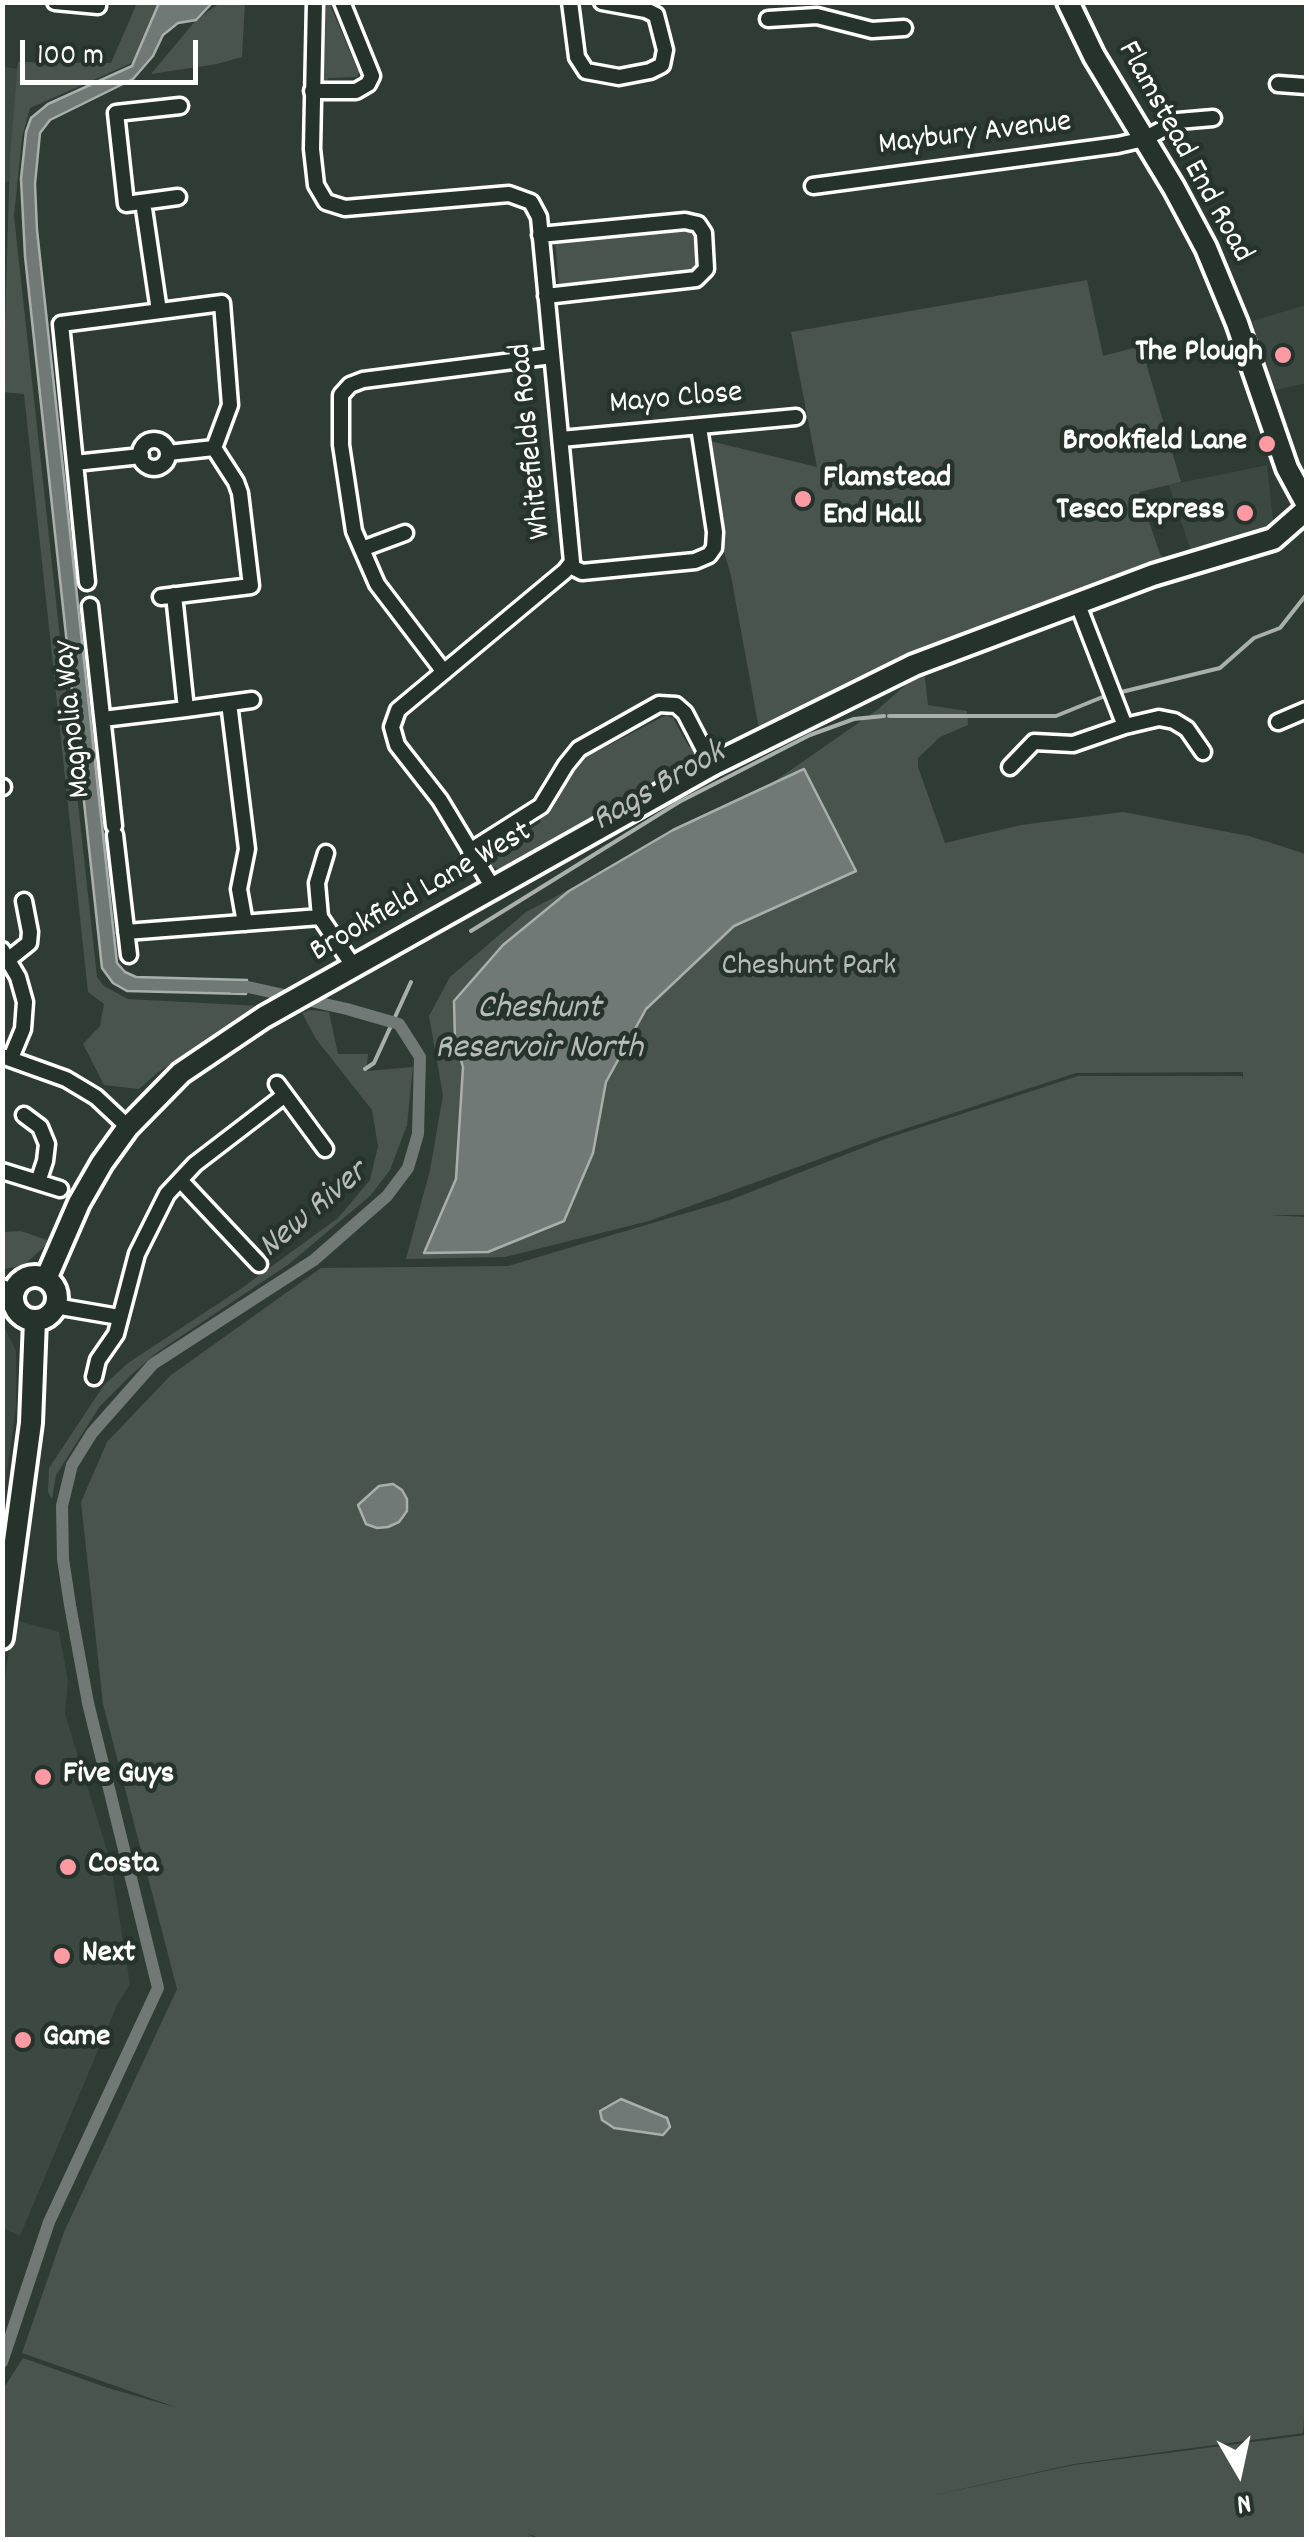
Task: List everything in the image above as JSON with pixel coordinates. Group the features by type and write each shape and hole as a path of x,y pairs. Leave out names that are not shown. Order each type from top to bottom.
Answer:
{"main road":[{"name":"Flamstead End Road","path":"1068,2 1094,56 1190,216 1218,272 1287,468 1306,503"},
{"name":"Brookfield Lane West","path":"46,1279 79,1204 102,1162 128,1127 181,1073 278,1010 712,766 914,665 1077,602 1210,556 1273,539 1306,510"},
{"path":"26,1277 46,1279 56,1290 55,1306 47,1316 34,1320 16,1309 8,1290 26,1277"},
{"path":"2,1638 31,1423 34,1320"}],"street":[{"path":"55,2 98,6"},
{"name":"Whitefields Road","path":"314,2 311,135 316,185 326,202 345,208 517,194 534,207 540,235 572,546 570,566 398,710 392,721 397,745 440,800 493,888"},
{"path":"312,92 356,91 370,80 370,67 342,2"},
{"path":"570,2 577,57 586,71 619,77 662,65 665,50 656,16 646,10 602,2"},
{"path":"768,19 798,9 872,30 904,28"},
{"path":"1278,84 1306,86"},
{"path":"178,197 126,204 116,113 180,106"},
{"name":"Maybury Avenue","path":"812,186 1118,145 1144,139 1178,121 1214,118"},
{"path":"143,202 159,312"},
{"path":"540,235 685,220 698,224 704,233 706,268 696,279 546,296"},
{"path":"87,582 61,324 222,304 230,405 214,448"},
{"path":"444,672 368,570 354,531 341,445 342,395 350,385 382,377 552,356"},
{"name":"Mayo Close","path":"561,439 796,417"},
{"path":"570,566 582,572 695,560 709,554 715,545 715,532 699,426"},
{"path":"75,463 141,456 150,441 164,444 168,453 214,448"},
{"path":"186,709 167,596 251,586 240,493 214,448"},
{"path":"362,549 405,533"},
{"path":"1077,602 1125,726"},
{"name":"Magnolia Way","path":"90,606 129,955"},
{"path":"103,719 252,700"},
{"path":"229,703 247,849 239,889 244,923"},
{"path":"470,851 541,806 579,749 659,704 671,704 684,713 712,766"},
{"path":"1278,722 1306,710"},
{"path":"1010,767 1034,742 1085,742 1158,718 1187,729 1203,752"},
{"path":"326,853 317,883 320,916 354,967"},
{"path":"24,901 30,932 28,943 6,955 26,1012 7,1057 66,1079 96,1097 128,1127"},
{"path":"126,932 320,916"},
{"path":"94,1377 98,1360 116,1334 137,1254 167,1194 180,1180 281,1089 325,1149"},
{"path":"24,1114 46,1138 46,1156 38,1182"},
{"path":"2,1171 60,1190"},
{"path":"180,1180 259,1264"},
{"path":"55,1306 119,1317"}],"shaded area":[{"path":"3,67 18,69 9,182 3,182"},
{"path":"1306,305 1306,383 1272,391 1252,321"},
{"path":"1267,465 1274,529 1191,551 1169,485"},
{"path":"3,1325 16,1351 16,1406 3,1500"},
{"path":"14,1620 59,1632 68,1681 65,1714 110,1860 130,1984 117,2005 20,2236 3,2228 2,1696"}],"green space":[{"path":"137,3 159,3 136,61 30,108 22,137 14,216 97,977 104,986 128,999 259,1006 139,1089 104,1085 83,1044 100,1026 104,1004 88,992 24,394 3,392 10,157 18,62 111,63"},
{"path":"220,3 245,3 242,57 151,74 196,20"},
{"path":"321,3 333,3 331,7 359,73 357,77 328,78 326,85 320,83"},
{"path":"673,226 687,228 700,245 697,267 685,277 677,278 676,273 626,278 619,284 600,286 595,282 568,286 568,290 559,288 555,239 673,230"},
{"path":"1087,280 1103,356 1141,346 1181,482 1139,492 1160,554 1166,561 991,623 759,729 706,440 817,467 791,332"},
{"name":"Cheshunt Park","path":"924,669 928,705 967,711 968,725 940,737 918,758 945,843 1021,825 1123,812 1249,836 1306,854 1306,1215 1269,1215 1306,1217 1306,2388 1303,2433 1074,2464 921,2498 1074,2465 1306,2435 1306,2539 544,2540 526,2533 537,2539 3,2539 2,2391 23,2358 178,2408 22,2353 64,2232 177,1989 103,1704 81,1502 107,1442 171,1375 321,1268 508,1266 730,1200 885,1139 1078,1076 1243,1079 1243,1072 1076,1073 880,1137 649,1221 505,1257 406,1259 430,1170 443,1095 429,1016 450,977 526,912 772,783 877,710"},
{"path":"666,715 673,718 689,747 697,744 698,762 500,871 492,866 485,849 507,833 513,840 541,822 538,816 566,772 590,747 596,752"},
{"path":"329,1012 338,1054 368,1054 366,1071 413,1067 407,1125 390,1170 370,1196 289,1264 156,1353 130,1376 100,1406 56,1475 52,1499 48,1492 49,1468 104,1385 128,1363 242,1288 338,1218 370,1180 378,1146 372,1110 316,1039 302,1013"},
{"path":"21,1231 47,1240 45,1246 23,1266 3,1269 3,1232"}],"water":[{"path":"159,3 212,3 196,20 178,23 163,35 153,56 133,79 50,120 40,133 35,184 37,230 117,963 136,977 247,980 246,994 127,991 113,983 102,968 25,256 21,179 31,118 48,104 132,66"},
{"name":"Cheshunt Reservoir North","path":"804,769 856,871 734,926 646,1009 606,1082 593,1153 564,1221 488,1252 424,1253 456,1179 463,1067 455,1040 454,1001 503,945 569,891 673,830"},
{"path":"393,1484 407,1499 407,1511 399,1522 388,1527 366,1524 358,1505 379,1486"},
{"path":"621,2099 667,2118 670,2127 663,2135 614,2128 602,2120 600,2111"}],"waterway":[{"name":"Rags Brook","path":"889,716 1056,716 1105,696 1220,668 1254,638 1280,628 1306,595"},
{"name":"Rags Brook","path":"471,931 679,802 810,735 854,719 884,716"},
{"name":"Rags Brook","path":"365,1069 374,1063 411,982"},
{"name":"New River","path":"2,2362 49,2222 158,1988 88,1703 70,1605 63,1559 62,1506 72,1465 92,1433 153,1364 314,1260 387,1196 408,1168 418,1134 420,1057 399,1024 347,1009 233,987"}],"place":[{"name":"The Plough","path":"1283,355"},
{"name":"Brookfield Lane","path":"1267,444"},
{"name":"Flamstead End Hall","path":"803,499"},
{"name":"Tesco Express","path":"1245,513"},
{"name":"Five Guys","path":"43,1777"},
{"name":"Costa","path":"68,1867"},
{"name":"Next","path":"62,1956"},
{"name":"Game","path":"23,2040"}]}
